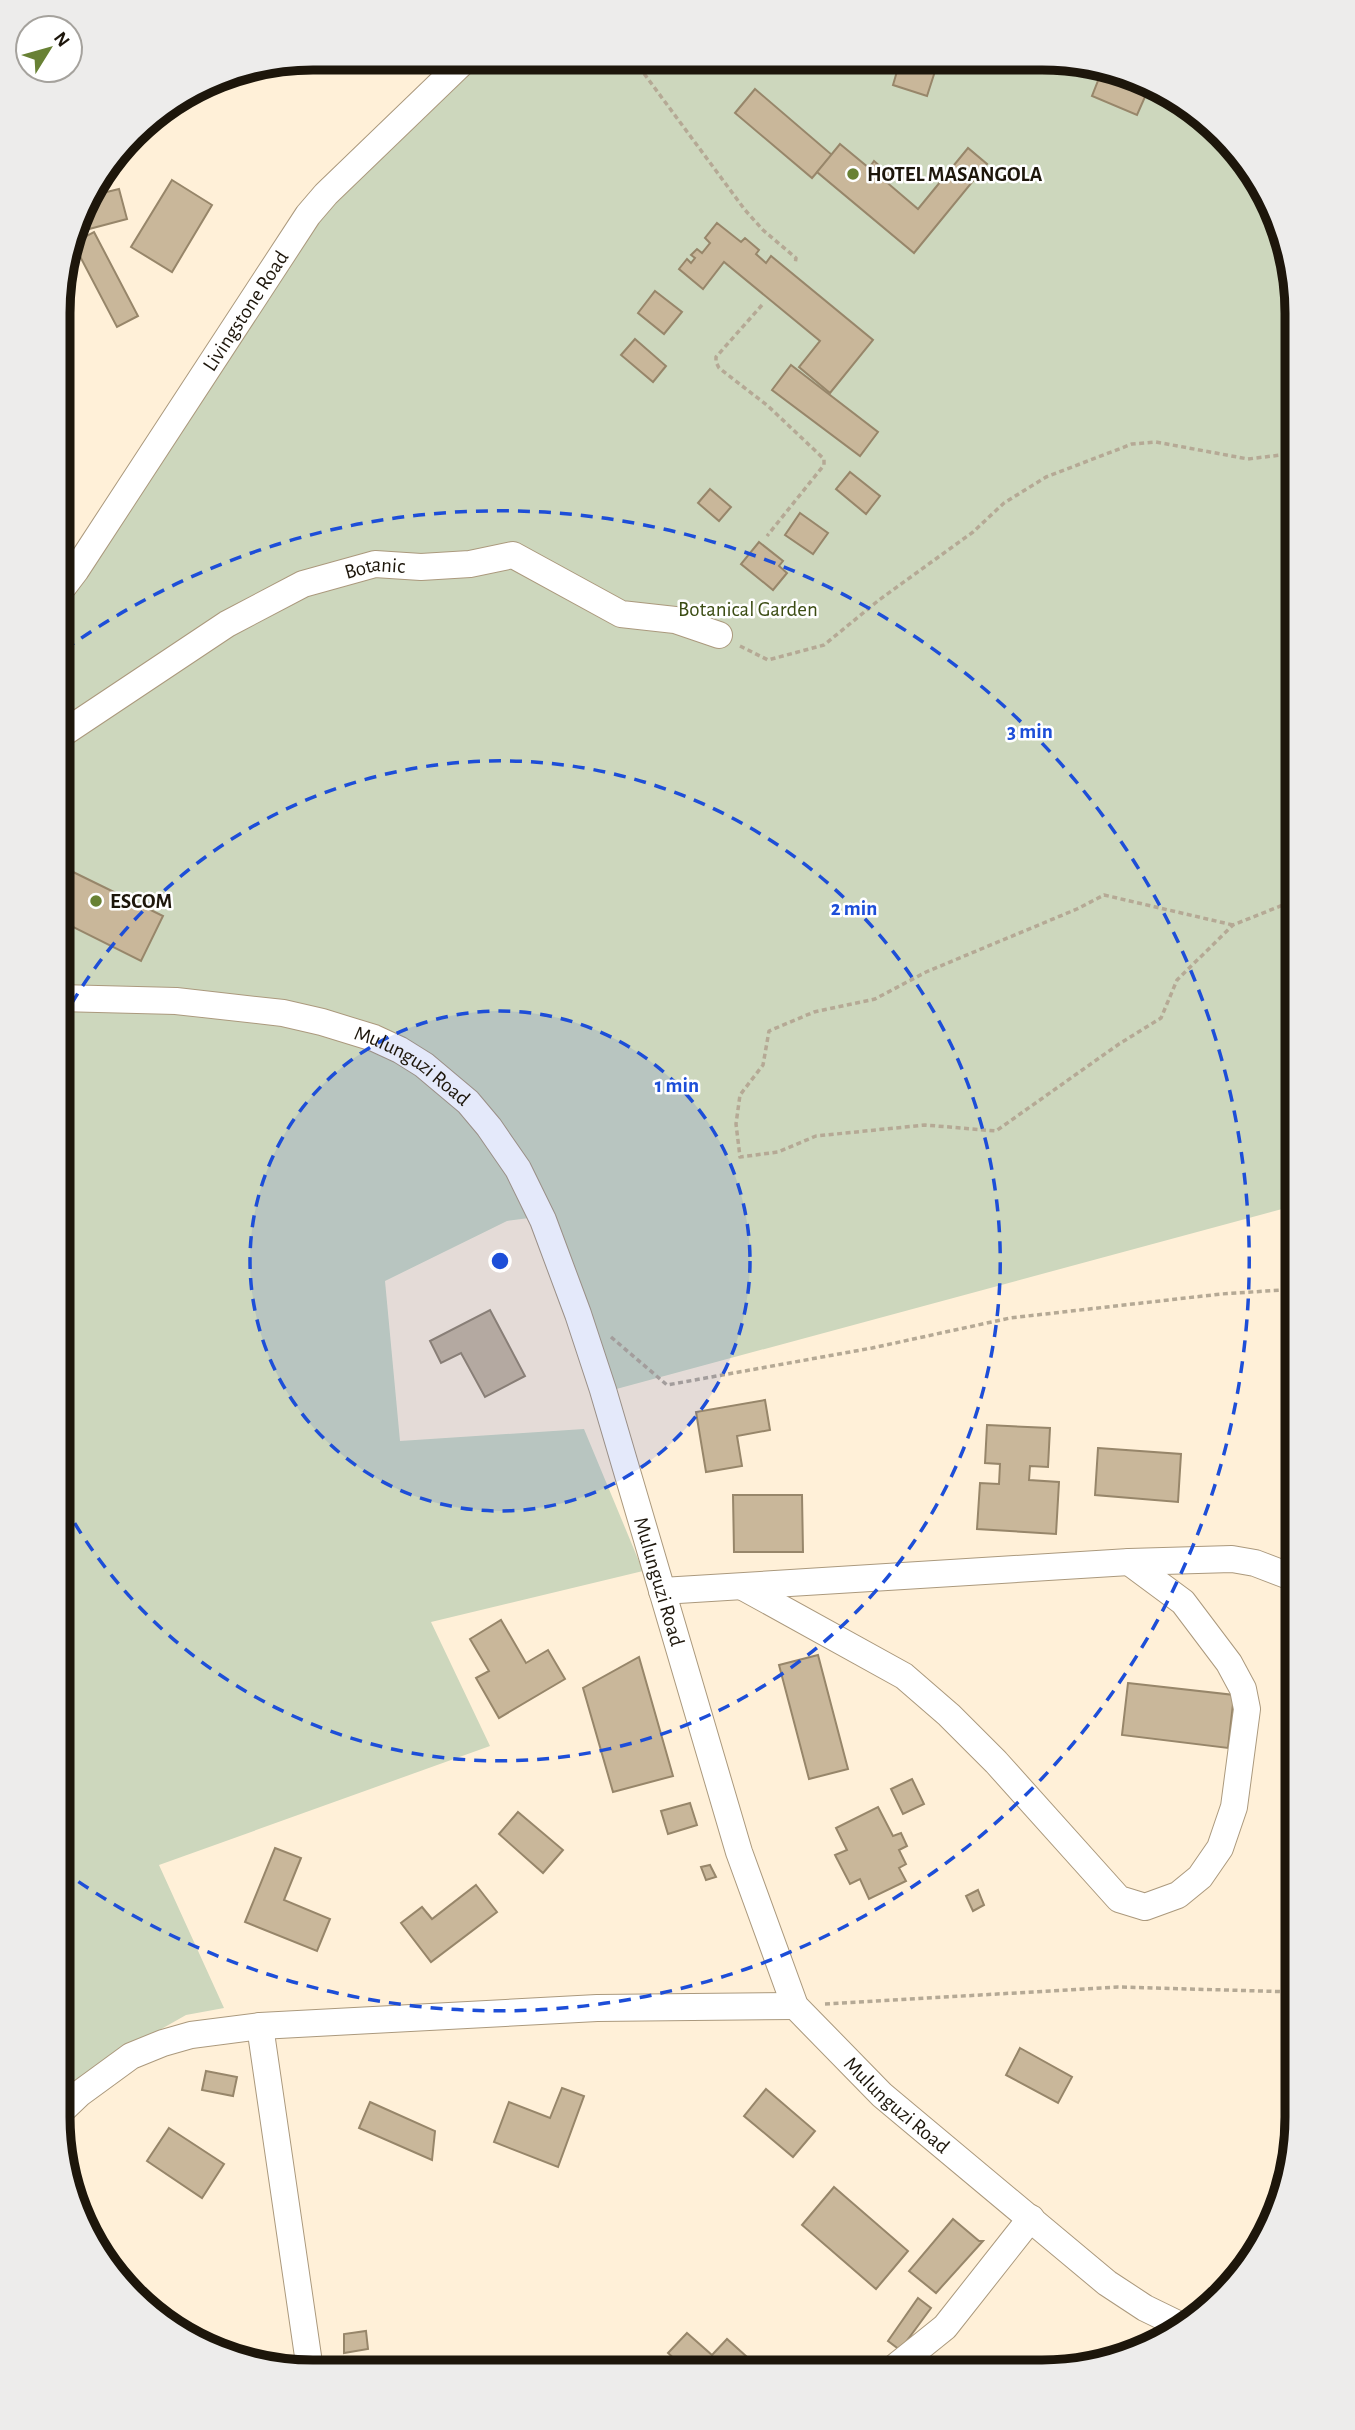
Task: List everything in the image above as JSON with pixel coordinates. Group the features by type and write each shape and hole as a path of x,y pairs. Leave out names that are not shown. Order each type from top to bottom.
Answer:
{"street":[{"name":"Livingstone Road","path":"70,577 308,215 326,194 455,70"},
{"name":"Botanic","path":"70,729 227,624 303,584 375,564 421,568 470,564 513,555 621,614 674,620 719,635"},
{"name":"Mulunguzi Road","path":"70,998 176,1001 283,1013 322,1022 374,1038 425,1065 468,1102 489,1127 518,1169 543,1220 579,1314 739,1852 795,2006 882,2095 1108,2283 1145,2308 1173,2321"},
{"path":"662,1591 1129,1562 1232,1559 1255,1563 1284,1574"},
{"path":"743,1587 904,1676 949,1715 996,1762 1119,1899 1145,1907 1178,1895 1200,1877 1220,1848 1234,1808 1247,1709 1243,1689 1229,1663 1183,1602 1129,1562"},
{"path":"70,2104 117,2065 145,2049 191,2035 260,2026 597,2008 795,2006"},
{"path":"260,2026 309,2360"},
{"path":"904,2360 945,2327 1031,2218"}],"path":[{"path":"641,70 753,219 796,258 795,264"},
{"path":"762,305 716,356 716,362 719,368 768,406 824,459 824,466 767,536"},
{"path":"719,635 768,660 824,645 928,563 973,532 1004,503 1046,477 1132,444 1156,442 1248,459 1285,454"},
{"path":"1233,925 1104,895 1077,909 926,972 875,999 814,1012 769,1031 763,1065 740,1095 736,1124 740,1157 778,1152 816,1136 925,1125 996,1131 1119,1044 1161,1018 1177,980 1233,925 1283,905 1285,851"},
{"path":"604,1331 667,1385 872,1348 1010,1318 1221,1294 1284,1290"},
{"path":"795,2006 1118,1987 1284,1992"}],"green space":[{"name":"Botanical Garden","path":"462,70 1074,72 1120,83 1149,95 1202,130 1225,153 1244,178 1272,235 1283,281 1285,313 1285,1208 609,1391 552,1215 507,1221 385,1281 400,1441 584,1429 643,1571 431,1622 490,1746 159,1865 224,2008 186,2015 149,2036 70,2095 70,583 314,205"}],"building":[{"path":"897,70 935,70 927,96 893,85"},
{"path":"1099,78 1146,94 1137,115 1092,96"},
{"path":"755,89 832,155 812,178 735,113"},
{"path":"840,144 869,168 874,161 889,174 884,180 918,209 968,148 987,164 914,253 817,172"},
{"path":"172,180 212,205 172,272 131,247"},
{"path":"119,189 127,219 85,230 88,220 102,193"},
{"path":"717,223 741,242 745,238 759,250 756,254 766,263 771,256 873,340 830,393 799,367 820,341 724,262 703,289 679,269 687,259 691,263 695,258 691,255 697,249 702,253 710,243 705,238"},
{"path":"94,232 138,316 117,327 78,253 82,238"},
{"path":"655,291 682,312 664,334 638,313"},
{"path":"635,339 666,366 653,382 621,355"},
{"path":"791,365 878,432 860,456 772,390"},
{"path":"850,472 880,496 866,514 836,489"},
{"path":"710,489 731,507 719,521 698,503"},
{"path":"800,513 828,533 813,554 785,535"},
{"path":"759,542 783,561 779,566 787,573 773,590 741,564"},
{"name":"ESCOM","path":"70,870 163,916 141,961 70,926"},
{"path":"490,1310 525,1376 485,1397 461,1353 441,1363 430,1341"},
{"path":"765,1400 770,1430 737,1436 742,1466 706,1472 696,1412"},
{"path":"987,1425 1050,1428 1048,1467 1030,1466 1029,1480 1059,1482 1056,1534 977,1529 980,1483 999,1484 1000,1464 985,1463"},
{"path":"1098,1448 1181,1454 1178,1502 1095,1495"},
{"path":"733,1495 802,1495 803,1552 734,1552"},
{"path":"501,1620 526,1663 548,1650 565,1679 499,1718 476,1678 489,1671 470,1639"},
{"path":"818,1655 848,1769 809,1779 779,1665"},
{"path":"639,1657 673,1776 613,1792 583,1688"},
{"path":"1128,1683 1234,1695 1228,1748 1122,1735"},
{"path":"912,1779 924,1804 903,1814 891,1789"},
{"path":"690,1803 697,1825 668,1834 661,1811"},
{"path":"878,1807 893,1836 901,1833 907,1846 899,1850 906,1864 899,1868 906,1881 869,1899 860,1879 850,1884 835,1855 847,1850 836,1828"},
{"path":"518,1812 563,1850 543,1873 499,1834"},
{"path":"275,1848 301,1858 284,1900 330,1919 317,1951 245,1922"},
{"path":"710,1865 716,1877 706,1880 701,1867"},
{"path":"476,1885 497,1912 431,1962 401,1923 422,1907 432,1919"},
{"path":"978,1890 984,1905 973,1911 966,1896"},
{"path":"1020,2048 1072,2077 1058,2103 1006,2075"},
{"path":"206,2071 237,2077 233,2096 202,2090"},
{"path":"562,2088 584,2096 558,2167 494,2142 509,2102 550,2118"},
{"path":"766,2089 815,2131 793,2157 744,2116"},
{"path":"370,2102 435,2131 432,2160 359,2128"},
{"path":"169,2128 224,2164 202,2198 147,2161"},
{"path":"834,2187 908,2251 876,2289 802,2225"},
{"path":"953,2219 979,2241 983,2241 936,2293 909,2271"},
{"path":"918,2298 931,2308 900,2350 888,2341"},
{"path":"366,2331 368,2349 344,2353 344,2334"},
{"path":"687,2333 712,2355 727,2339 750,2360 676,2360 668,2353"}],"place":[{"name":"HOTEL MASANGOLA","path":"853,174"},
{"name":"ESCOM","path":"96,901"}]}
